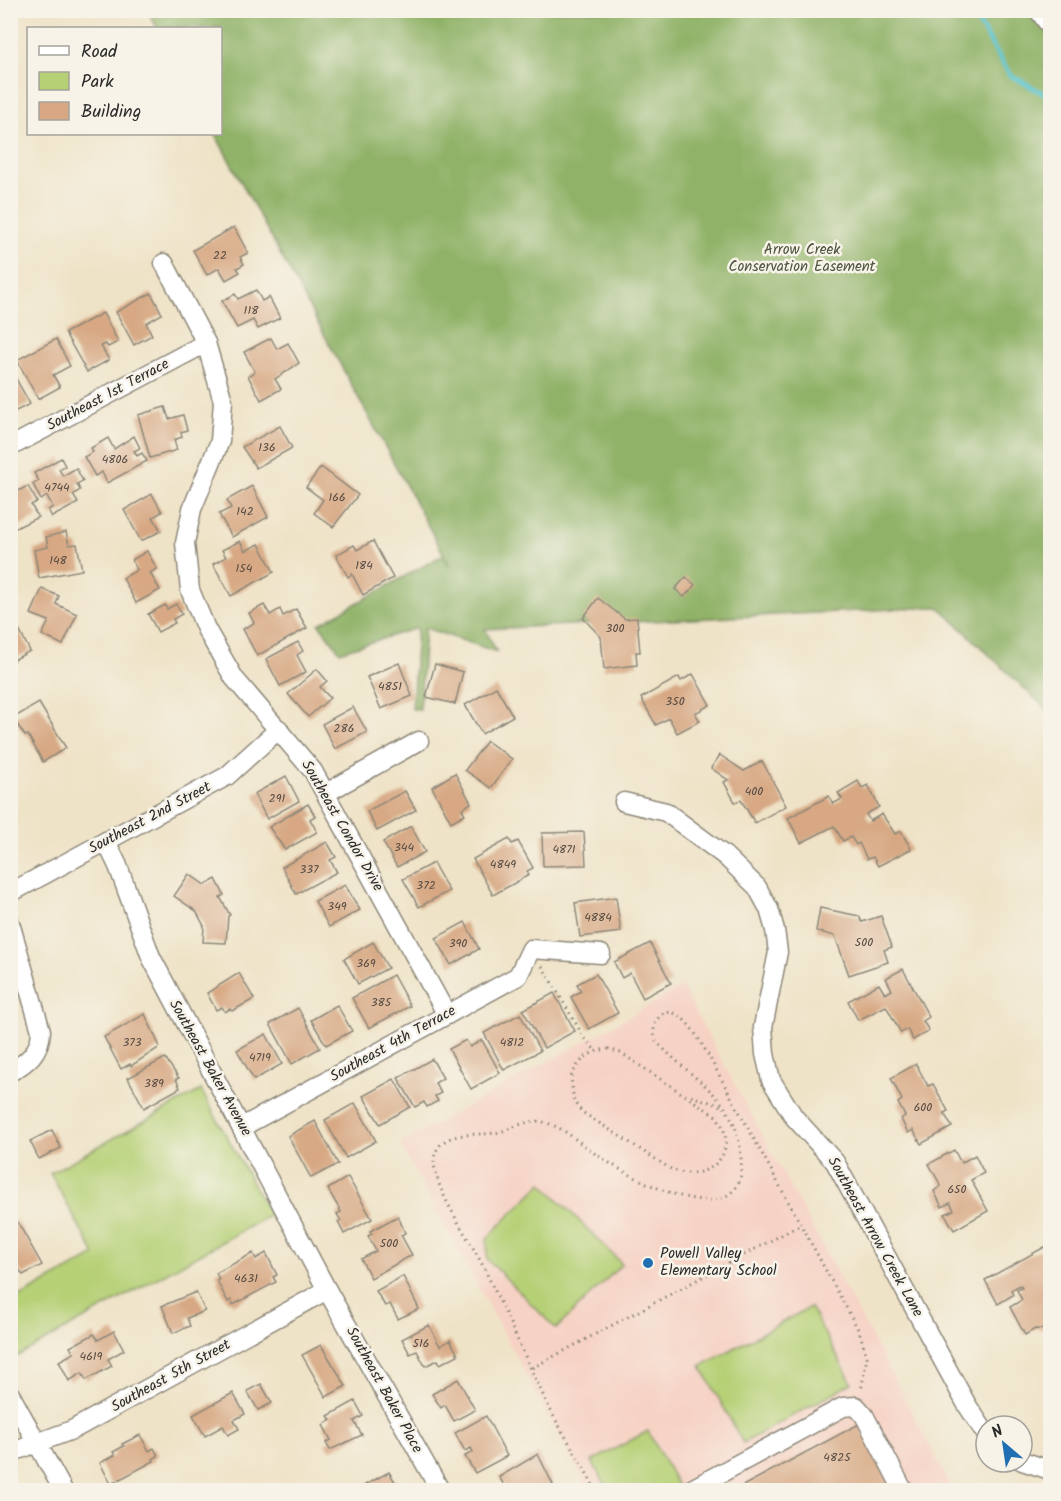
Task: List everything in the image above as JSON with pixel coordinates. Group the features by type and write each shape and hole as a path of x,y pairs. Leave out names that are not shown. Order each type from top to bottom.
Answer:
{"main road":[{"path":"1042,10 1050,21"}],"street":[{"name":"Southeast Condor Drive","path":"164,263 206,344 223,401 220,441 192,509 185,543 190,590 206,629 234,678 313,771 447,1015"},
{"name":"Southeast 1st Terrace","path":"10,447 206,344"},
{"name":"Southeast 2nd Street","path":"10,892 227,776 279,729"},
{"path":"326,793 419,741"},
{"name":"Southeast Arrow Creek Lane","path":"624,802 666,812 725,856 757,887 769,909 775,930 777,952 763,1027 765,1054 771,1080 794,1117 835,1162 974,1416"},
{"name":"Southeast Baker Avenue","path":"106,841 122,875 151,957 327,1290"},
{"path":"10,923 40,1024 40,1042 30,1059 10,1072"},
{"path":"531,950 601,954"},
{"name":"Southeast 4th Terrace","path":"242,1127 518,976 531,950"},
{"name":"Southeast 5th Street","path":"10,1453 72,1430 327,1290"},
{"name":"Southeast Baker Place","path":"327,1290 440,1491"},
{"path":"10,1394 63,1491"},
{"path":"690,1491 843,1407 856,1406 864,1415 903,1491"},
{"path":"1034,1465 1050,1470"}],"path":[{"path":"531,950 585,1039 596,1051"},
{"path":"595,1491 545,1400 532,1368 481,1264 441,1189 435,1171 434,1156 439,1146 460,1135 498,1132 528,1122 542,1121 560,1129 625,1172 687,1198 713,1200 728,1195 738,1186 742,1157 726,1108 715,1092 656,1041 652,1031 655,1022 662,1015 670,1012 682,1017 706,1051 865,1345 866,1375 856,1406"},
{"path":"608,1049 621,1053 716,1116 725,1136 725,1148 720,1159 711,1169 698,1175 684,1174 671,1169 582,1112 574,1102 571,1077 576,1065 596,1051 608,1049"},
{"path":"686,1095 726,1108"},
{"path":"532,1368 801,1225"}],"shaded area":[{"name":"Powell Valley Elementary School","path":"682,987 953,1490 589,1490 400,1144"}],"green space":[{"name":"Arrow Creek Conservation Easement","path":"148,11 1050,11 1050,713 939,607 485,629 497,652 425,628 420,709 412,709 417,628 340,652 319,624 443,555 451,568 216,135 222,135 222,27 156,27"},
{"path":"201,1090 270,1215 11,1360 11,1302 95,1255 50,1173"},
{"path":"542,1183 622,1264 556,1329 487,1259 487,1238"},
{"path":"810,1307 852,1383 743,1443 701,1366"},
{"path":"648,1431 678,1486 669,1490 608,1490 592,1461"}],"building":[{"path":"234,227 248,253 240,257 244,264 237,268 240,272 226,280 219,268 207,275 193,250"},
{"path":"256,290 262,301 269,297 280,318 258,329 253,320 237,328 222,301 235,294 238,299"},
{"path":"151,293 162,314 146,323 152,335 134,345 116,312"},
{"path":"103,313 118,342 108,347 106,344 101,346 109,360 87,372 65,333"},
{"path":"271,338 277,349 288,343 299,363 275,379 281,389 261,400 248,376 255,372 244,352"},
{"path":"56,339 70,366 53,375 60,387 38,399 17,360"},
{"path":"10,368 30,404 10,414"},
{"path":"165,407 169,419 183,415 187,430 181,432 182,437 174,440 177,450 150,458 138,415"},
{"path":"280,426 292,448 256,468 242,447"},
{"path":"134,436 140,448 134,451 137,456 142,453 147,461 107,483 102,472 95,476 84,457 93,452 91,448 108,438 114,449"},
{"path":"61,458 65,466 59,469 63,476 76,468 83,481 77,484 80,490 73,495 78,503 52,517 48,510 53,507 47,496 41,500 33,484 39,481 34,473"},
{"path":"321,467 358,495 333,527 314,513 323,500 306,487"},
{"path":"28,486 37,502 31,505 38,517 10,531 10,495"},
{"path":"252,486 268,517 232,537 219,514 231,508 227,500"},
{"path":"152,494 162,512 153,517 161,531 141,541 124,510"},
{"path":"66,532 69,545 77,544 82,570 39,578 34,550 48,547 46,537"},
{"path":"240,541 245,551 259,544 274,572 231,596 213,564 226,557 222,550"},
{"path":"373,541 393,578 363,595 352,574 348,577 336,555 354,545 357,550"},
{"path":"147,551 157,569 150,573 160,590 136,603 123,578 137,570 132,560"},
{"path":"686,577 695,585 684,597 675,589"},
{"path":"42,589 59,596 56,604 77,614 63,645 42,635 49,621 31,614"},
{"path":"598,598 625,619 637,618 640,652 636,652 637,665 604,669 601,637 583,618"},
{"path":"176,604 182,614 173,619 175,623 158,632 148,614 165,605 167,609"},
{"path":"264,605 270,615 280,609 283,616 296,609 307,628 257,656 243,629 254,623 249,613"},
{"path":"18,628 30,651 10,662 10,632"},
{"path":"298,642 303,651 297,655 306,672 280,686 266,659"},
{"path":"399,663 412,696 381,709 367,677"},
{"path":"435,664 463,672 455,704 426,697"},
{"path":"317,669 327,681 320,687 330,698 308,717 288,694"},
{"path":"693,674 710,705 695,713 700,721 677,733 669,718 656,725 641,698 679,677 681,681"},
{"path":"496,687 513,716 482,734 465,705"},
{"path":"39,703 66,748 43,762 28,735 25,736 13,718"},
{"path":"353,707 367,732 335,749 322,724"},
{"path":"487,741 512,759 491,788 465,770"},
{"path":"720,755 744,771 762,761 786,806 755,823 741,800 735,802 724,782 728,780 711,768"},
{"path":"455,773 471,803 462,809 465,814 451,822 432,787"},
{"path":"286,776 299,801 267,819 254,794"},
{"path":"858,781 862,788 868,785 879,807 866,814 870,821 882,814 895,834 901,831 911,849 878,866 873,857 867,859 859,843 856,845 851,837 843,841 834,826 801,843 788,818 829,796 833,804 842,799 838,793"},
{"path":"405,791 416,810 377,831 367,811"},
{"path":"308,804 315,816 310,819 317,832 285,850 269,827"},
{"path":"411,826 425,852 397,867 383,842"},
{"path":"584,832 586,865 543,866 542,833"},
{"path":"509,839 512,844 518,841 533,868 527,871 529,875 493,895 473,859"},
{"path":"327,842 336,857 330,860 337,872 296,894 282,867"},
{"path":"433,863 449,891 419,907 403,879"},
{"path":"189,874 205,885 216,879 224,895 220,897 230,915 228,916 226,943 203,942 204,926 196,911 174,896"},
{"path":"345,885 360,910 329,927 315,901"},
{"path":"616,897 621,932 580,937 575,903"},
{"path":"820,908 859,916 862,922 881,916 892,947 884,950 888,962 849,975 835,936 816,931"},
{"path":"465,922 479,949 451,965 436,938"},
{"path":"373,942 388,968 358,984 344,959"},
{"path":"650,943 671,983 643,998 630,973 622,978 614,962"},
{"path":"903,969 929,1017 923,1021 929,1031 913,1040 907,1029 901,1033 886,1006 858,1020 848,1001 879,984 885,994 892,990 886,978"},
{"path":"239,973 254,999 232,1011 230,1009 225,1012 222,1007 216,1010 207,993"},
{"path":"596,974 618,1013 589,1029 571,997 581,991 577,984"},
{"path":"393,975 410,1006 369,1028 352,998"},
{"path":"554,993 575,1031 544,1048 523,1010"},
{"path":"337,1005 352,1031 326,1045 311,1020"},
{"path":"298,1008 320,1048 292,1064 270,1024"},
{"path":"145,1014 160,1047 131,1066 130,1064 121,1069 104,1037"},
{"path":"520,1014 540,1051 504,1070 484,1033"},
{"path":"266,1034 282,1064 254,1080 237,1050"},
{"path":"466,1040 470,1047 482,1040 500,1073 471,1089 449,1049"},
{"path":"165,1058 179,1078 176,1079 180,1088 144,1108 128,1078"},
{"path":"432,1059 443,1078 435,1083 441,1093 435,1096 438,1101 427,1107 424,1102 415,1107 398,1078"},
{"path":"916,1064 928,1086 933,1084 948,1111 944,1113 952,1127 921,1144 913,1130 908,1133 901,1119 905,1116 898,1103 902,1100 891,1078"},
{"path":"394,1079 410,1107 380,1124 363,1096"},
{"path":"355,1103 376,1141 346,1158 325,1120"},
{"path":"315,1121 338,1164 311,1178 288,1136"},
{"path":"52,1130 61,1148 39,1159 30,1141"},
{"path":"954,1150 961,1163 975,1155 984,1173 971,1180 988,1211 954,1230 945,1214 954,1210 950,1203 942,1207 934,1191 941,1186 929,1164"},
{"path":"348,1177 372,1219 344,1234 338,1222 341,1221 337,1214 341,1212 328,1189"},
{"path":"398,1216 405,1233 401,1235 412,1255 371,1278 361,1259 376,1251 368,1236 372,1234 370,1231"},
{"path":"17,1221 42,1265 23,1275 10,1257 10,1225"},
{"path":"1050,1244 1050,1330 1035,1329 1025,1335 1010,1307 1022,1300 1017,1290 1022,1288 1020,1285 1011,1290 1013,1295 998,1304 985,1280"},
{"path":"253,1253 256,1259 266,1253 277,1275 273,1277 276,1282 233,1305 231,1300 228,1302 217,1281 219,1279 216,1273"},
{"path":"403,1276 419,1309 398,1319 390,1304 385,1306 376,1291"},
{"path":"196,1292 205,1311 187,1318 190,1326 173,1333 162,1306"},
{"path":"429,1325 440,1346 450,1340 458,1355 440,1364 438,1360 425,1366 417,1351 410,1354 402,1339"},
{"path":"114,1331 124,1350 108,1359 112,1366 86,1380 82,1373 69,1381 59,1361 74,1353 70,1347 94,1334 98,1340"},
{"path":"321,1345 346,1386 326,1397 302,1355"},
{"path":"458,1379 475,1410 454,1421 445,1405 441,1408 432,1394"},
{"path":"261,1384 272,1403 258,1410 247,1391"},
{"path":"233,1393 245,1414 234,1420 239,1429 228,1435 223,1426 205,1436 193,1415"},
{"path":"355,1401 363,1416 354,1421 362,1435 330,1450 326,1443 331,1440 323,1425 331,1420 328,1416"},
{"path":"486,1416 507,1456 475,1473 465,1456 473,1452 471,1448 465,1451 455,1433"},
{"path":"859,1424 894,1490 735,1490"},
{"path":"140,1435 149,1451 154,1448 158,1456 153,1459 154,1461 111,1484 100,1463 115,1455 113,1452 124,1446 122,1444"},
{"path":"538,1454 553,1485 546,1489 548,1490 507,1490 499,1477"},
{"path":"389,1472 400,1490 368,1490 365,1485"}],"waterway":[{"path":"971,10 1010,75 1050,97"}],"place":[{"name":"Powell Valley Elementary School","path":"648,1263"}]}
